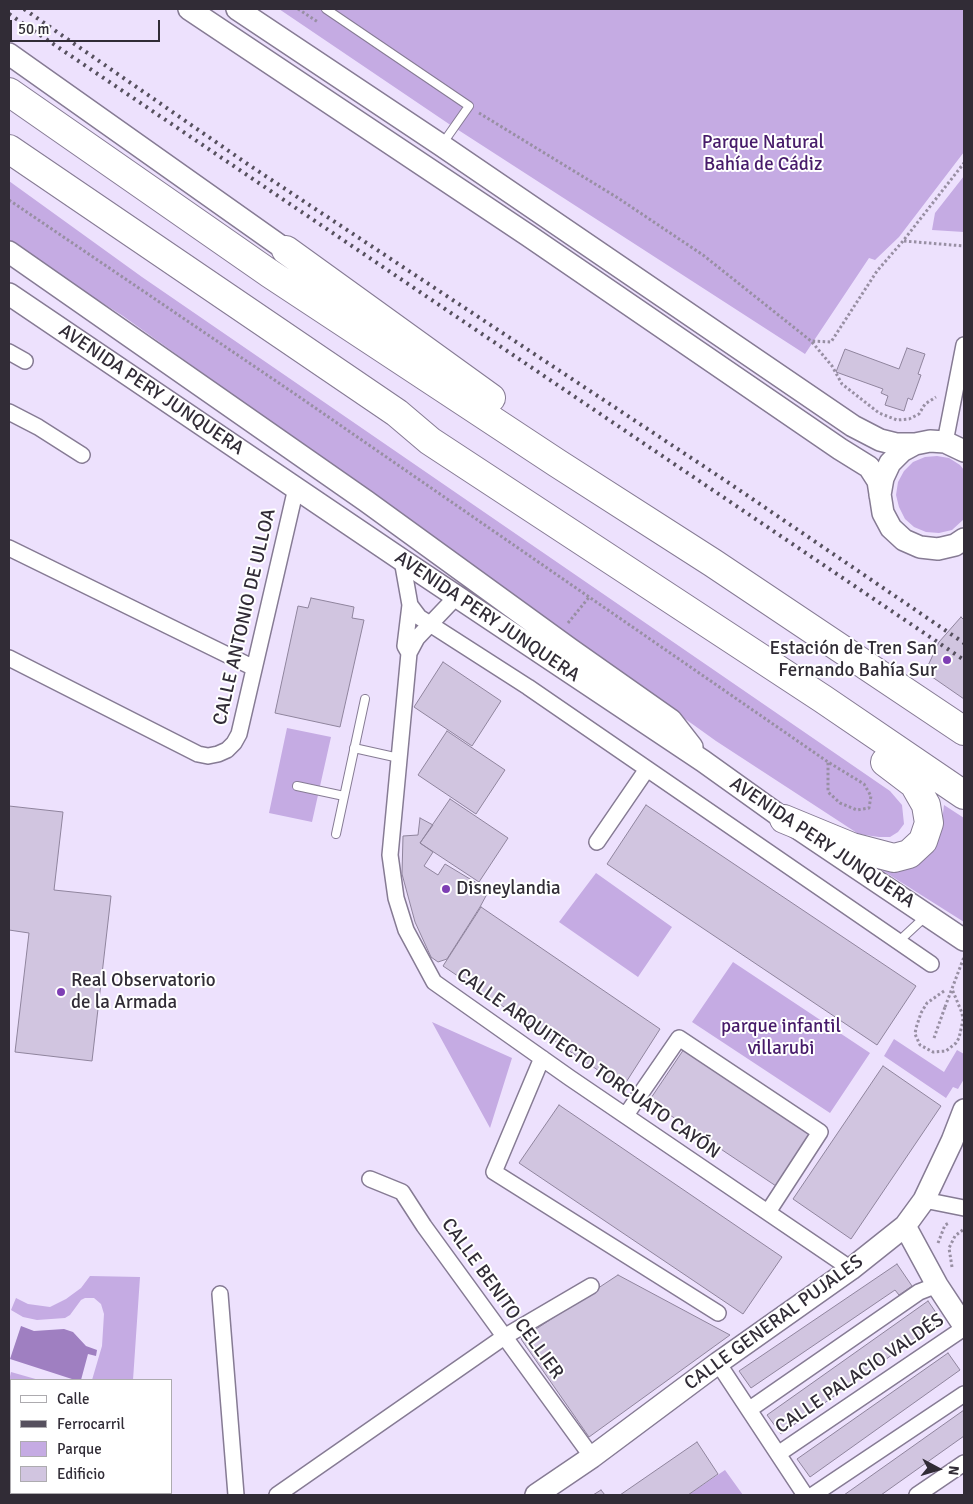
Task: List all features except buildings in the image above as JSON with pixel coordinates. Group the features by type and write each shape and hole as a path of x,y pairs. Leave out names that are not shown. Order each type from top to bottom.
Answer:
{"highway":[{"path":"9,92 277,278 557,463 713,563 964,731"},
{"path":"9,149 397,413 430,441 964,795"},
{"path":"286,250 523,421 557,463"},
{"path":"784,819 852,846 894,858 909,854 923,841 929,823 926,805 914,784 855,741 823,700"}],"street":[{"path":"188,9 521,231 869,467 878,481 883,513 891,528 904,540 920,547 938,549 961,543"},
{"path":"237,9 853,426 880,440 896,444 916,444 930,441 955,446 954,398 964,345"},
{"path":"9,54 286,250"},
{"path":"9,252 366,501 671,720 702,761"},
{"name":"AVENIDA PERY JUNQUERA","path":"9,294 964,940"},
{"path":"9,352 25,360"},
{"path":"9,412 38,427 82,455"},
{"path":"880,495 883,478 890,463 902,451 916,444"},
{"name":"CALLE ANTONIO DE ULLOA","path":"9,658 198,754 208,756 227,750 239,734 296,488"},
{"path":"9,548 254,668"},
{"name":"CALLE ARQUITECTO TORCUATO CAYÓN","path":"402,560 410,605 405,646 409,653 390,854 396,898 406,930 434,982 542,1058 851,1268"},
{"path":"409,653 417,638 456,597"},
{"path":"410,605 419,617 528,687 930,964"},
{"path":"597,842 647,769"},
{"path":"626,1115 679,1038 820,1132 768,1212"},
{"path":"542,1058 494,1172 718,1313"},
{"name":"CALLE GENERAL PUJALES","path":"536,1495 851,1268 905,1226 924,1200 952,1142 964,1110"},
{"name":"CALLE BENITO CELLIER","path":"370,1179 402,1192 424,1226 592,1456"},
{"path":"924,1200 962,1208"},
{"path":"905,1226 937,1285 964,1327"},
{"path":"750,1409 919,1292 937,1285"},
{"path":"277,1495 504,1337 591,1286"},
{"path":"220,1294 236,1495"},
{"name":"CALLE PALACIO VALDÉS","path":"778,1454 964,1327"},
{"path":"718,1363 805,1495"},
{"path":"813,1495 964,1394"},
{"path":"917,1495 964,1464"}],"lane":[{"path":"326,9 469,106 442,146"},
{"path":"336,834 365,699"},
{"path":"354,748 399,758"},
{"path":"297,786 344,796"},
{"path":"898,942 927,915"}],"path":[{"path":"469,106 585,178 703,255 811,341 832,366 842,384 879,413 897,420 909,419 919,414 925,404 937,396 954,398"},
{"path":"811,341 831,342 877,271 903,242 964,163"},
{"path":"9,200 314,407 828,762 864,784 871,796 869,808 857,810 840,803 828,792 828,762"},
{"path":"903,242 964,246"},
{"path":"934,1038 964,957"},
{"path":"944,991 927,1003 916,1028 920,1045 933,1052 946,1051 952,1047 959,1038 962,1029 962,1013 952,989"},
{"path":"924,1260 934,1252 945,1225 954,1219 962,1208"},
{"path":"956,1272 952,1266 950,1248 955,1236 964,1229"}],"green space":[{"name":"Parque Natural Bahía de Cádiz","path":"279,9 964,9 964,152 899,237 875,260 869,258 805,354 449,124"},
{"path":"964,176 964,232 932,230 935,213"},
{"path":"9,181 142,277 890,791 902,805 904,824 898,832 890,837 858,834 716,741 123,316 9,244"},
{"path":"925,457 949,458 964,470 964,519 952,530 939,533 926,532 914,527 905,519 896,495 898,482 904,471 913,462"},
{"path":"287,728 331,737 312,822 269,813"},
{"path":"944,805 964,818 964,922 869,862 941,829"},
{"path":"596,873 672,927 638,977 559,922"},
{"name":"parque infantil villarubi","path":"733,962 870,1053 830,1113 692,1022"},
{"path":"432,1022 512,1058 490,1128"},
{"path":"894,1039 944,1072 957,1050 964,1054 964,1079 958,1089 953,1087 946,1098 884,1056"},
{"path":"90,1276 140,1277 133,1379 92,1379 102,1346 104,1314 101,1304 94,1298 81,1300 70,1315 65,1318 37,1320 23,1317 11,1310 16,1298 28,1304 50,1307 66,1299 81,1288"},
{"path":"11,1372 36,1379 10,1379 10,1396 9,1381"},
{"path":"9,1451 10,1494 80,1494 79,1495 9,1495"},
{"path":"725,1470 743,1495 688,1495"}],"shaded area":[{"path":"21,1326 34,1331 64,1329 73,1332 86,1346 97,1350 96,1356 88,1354 81,1379 72,1379 10,1359"}],"railway":[{"path":"24,9 249,165 726,481 964,643"},
{"path":"9,14 964,660"}],"place":[{"name":"Estación de Tren San Fernando Bahía Sur","path":"947,660"},
{"name":"Disneylandia","path":"446,889"},
{"name":"Real Observatorio de la Armada","path":"61,992"}]}
